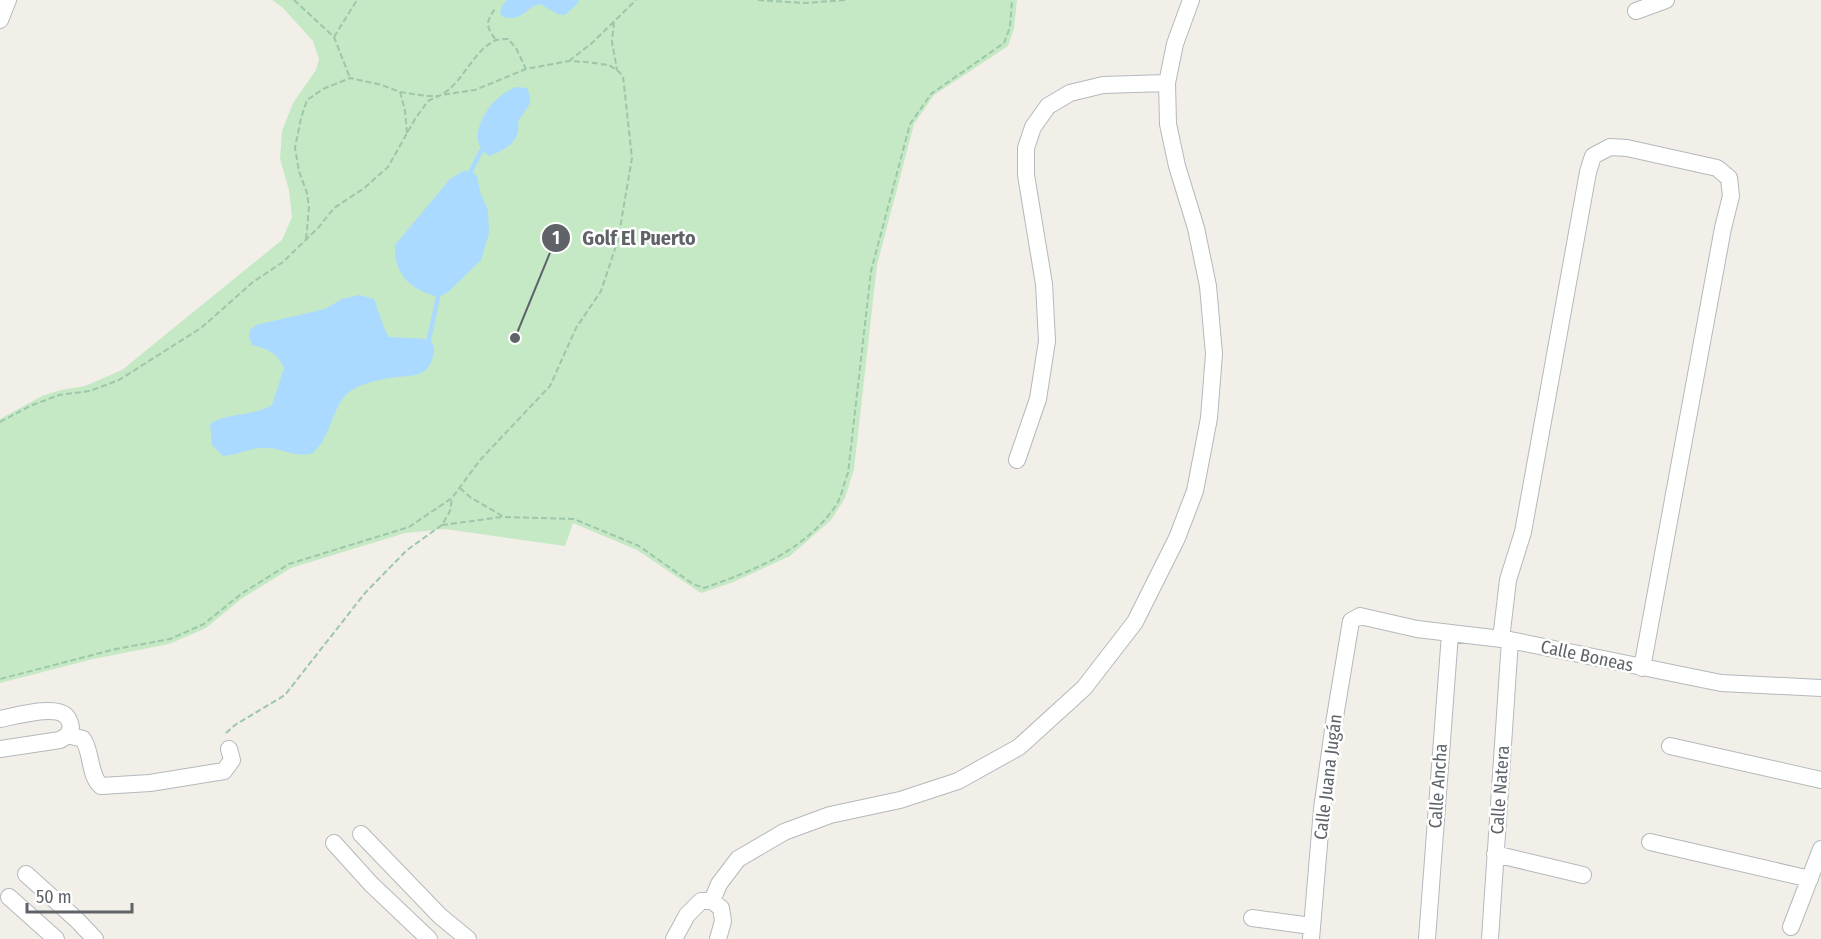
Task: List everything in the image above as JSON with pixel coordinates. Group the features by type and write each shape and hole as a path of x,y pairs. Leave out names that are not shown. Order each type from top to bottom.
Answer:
{"street":[{"path":"0,20 8,0"},
{"path":"712,901 718,884 738,859 784,831 830,815 900,800 958,781 1019,747 1084,688 1135,622 1177,538 1195,491 1209,418 1214,354 1208,286 1196,228 1174,155 1168,124 1167,82 1175,44 1191,0"},
{"path":"1636,11 1666,0"},
{"path":"1017,460 1038,399 1047,341 1044,284 1026,175 1026,148 1033,127 1048,106 1070,93 1103,85 1167,82"},
{"name":"Calle Natera","path":"1490,939 1508,580 1523,532 1588,172 1593,156 1610,147 1627,148 1717,168 1729,178 1731,196 1642,668"},
{"name":"Calle Boneas","path":"1354,618 1360,616 1450,634 1505,640 1732,684 1821,688"},
{"name":"Calle Juana Jugán","path":"1311,932 1322,809 1351,621 1354,618"},
{"name":"Calle Ancha","path":"1427,939 1450,634"},
{"path":"0,719 53,710 68,717 71,727 68,735 60,740 0,749"},
{"path":"68,735 83,739 88,746 96,782 101,786 150,783 224,771 232,760 229,749"},
{"path":"1670,746 1821,780"},
{"path":"361,834 440,916 468,939"},
{"path":"1650,842 1810,879"},
{"path":"334,843 371,884 426,936 440,916"},
{"path":"1791,927 1821,849"},
{"path":"1495,854 1583,875"},
{"path":"26,874 95,939"},
{"path":"9,897 56,939"},
{"path":"674,939 687,915 701,901 712,901 721,908 723,921 718,939"},
{"path":"1252,918 1311,932"}],"path":[{"path":"294,0 334,38 350,78"},
{"path":"334,38 357,0"},
{"path":"569,61 592,43 636,0"},
{"path":"758,0 804,3 846,0"},
{"path":"442,525 504,517 574,519 639,546 693,584 704,588 741,575 786,554 818,527 838,502 848,472 871,271 909,124 931,94 1004,43 1010,27 1012,0"},
{"path":"495,39 488,27 488,20 496,7"},
{"path":"614,22 612,42 617,70"},
{"path":"0,422 30,406 59,395 90,391 119,380 201,328 253,282 283,262 334,208 363,189 388,167 428,101 453,87 482,51 495,39 508,39 516,48 526,69"},
{"path":"0,679 170,639 204,624 241,594 289,564 409,527 452,498 480,460 550,386 576,328 601,291 618,240 632,158 623,76 609,66 569,61 526,69 475,90 441,95 427,96 400,92 382,85 350,78 322,89 308,100 301,118 295,148 299,171 308,193 306,239"},
{"path":"400,92 405,110 407,134"},
{"path":"460,488 504,517"},
{"path":"229,749 226,734 235,725 285,695 365,593 407,550 442,525 450,511 452,498"}],"green space":[{"path":"272,0 1017,0 1014,28 1008,46 934,95 914,124 877,265 854,469 845,498 831,520 790,556 731,583 701,593 637,550 573,523 565,546 445,529 405,533 291,568 241,599 206,628 169,644 93,659 0,683 0,419 42,396 85,386 122,370 282,240 292,217 289,190 280,159 282,131 293,103 316,70 319,59 313,41 283,8"}],"water":[{"path":"507,0 579,0 565,15 558,14 540,4 520,16 510,18 503,17 500,13"},
{"path":"516,87 527,88 530,103 518,122 517,135 511,144 489,156 478,142 480,124 496,99"},
{"path":"463,171 471,171 477,176 480,192 488,210 489,233 481,260 447,293 438,297 419,290 401,273 395,256 395,245 450,179"},
{"path":"359,295 374,299 389,337 429,339 434,351 428,368 420,374 374,381 352,390 342,400 321,444 313,453 297,454 264,448 223,456 212,445 210,424 272,405 284,368 271,352 252,345 249,337 250,330 256,325 325,309 342,299"}],"waterway":[{"path":"471,171 481,151"},
{"path":"429,339 438,297"}],"place":[{"name":"Golf El Puerto","path":"515,338"}]}
